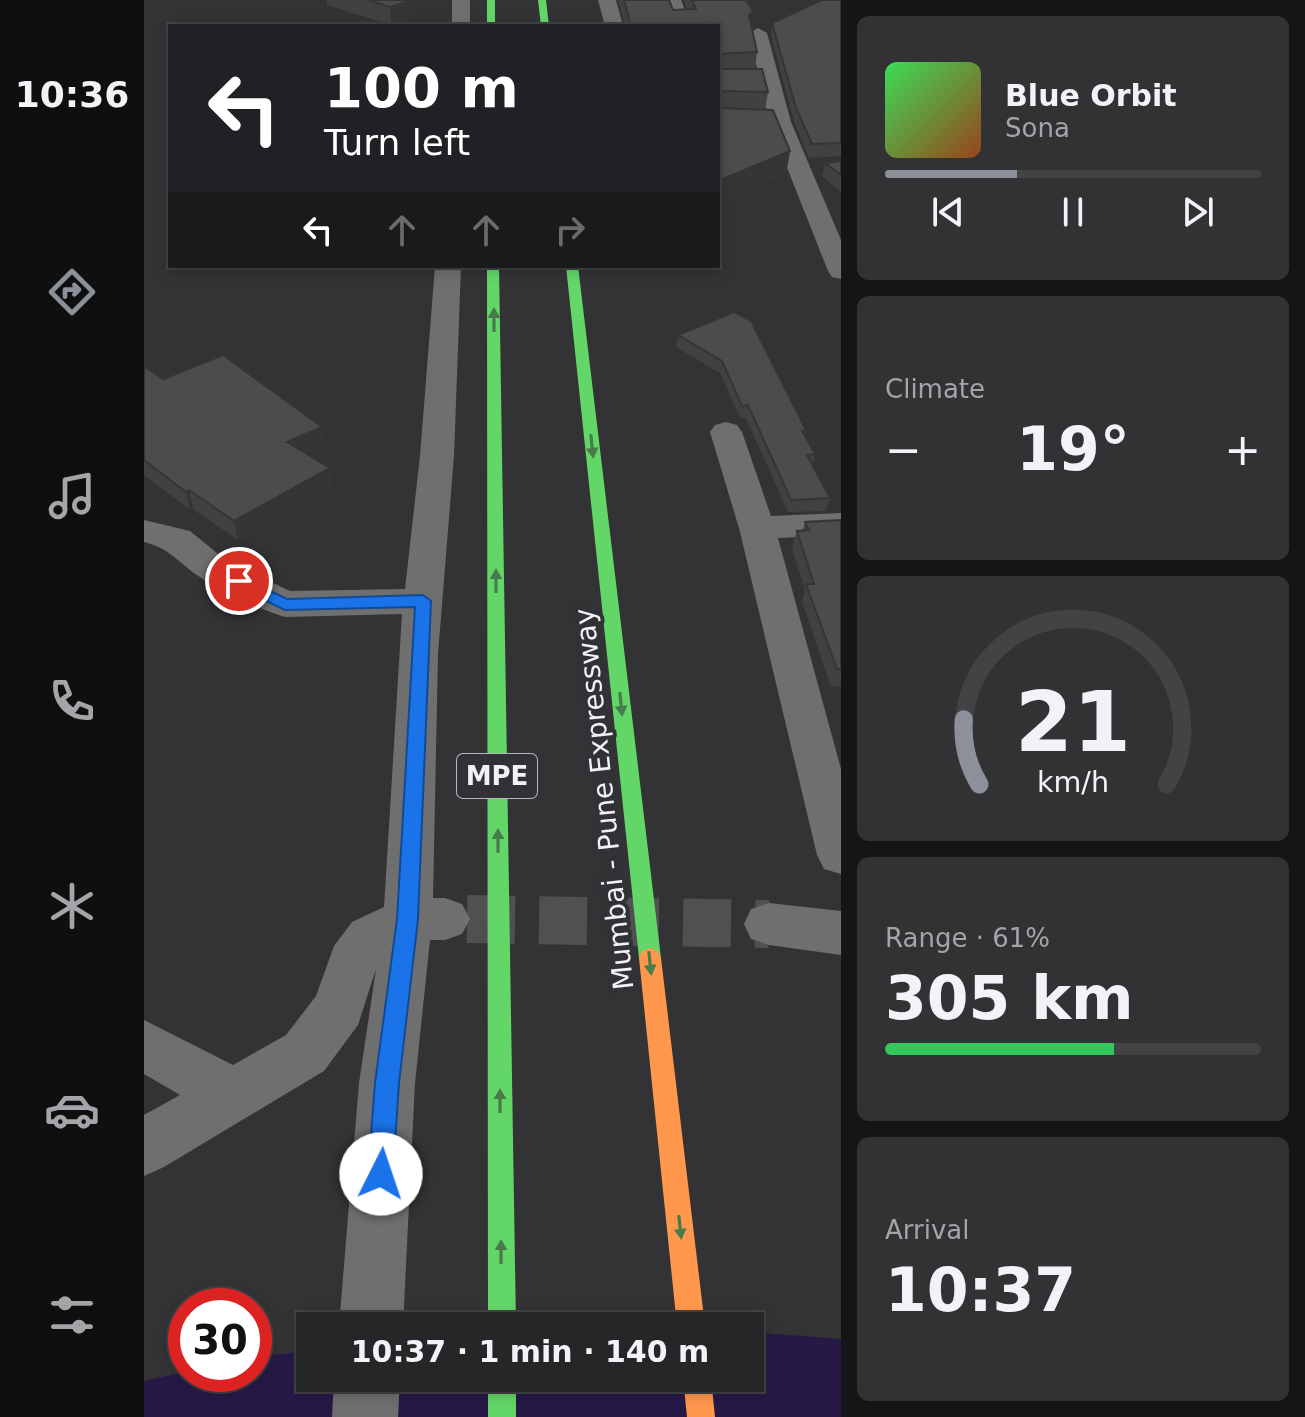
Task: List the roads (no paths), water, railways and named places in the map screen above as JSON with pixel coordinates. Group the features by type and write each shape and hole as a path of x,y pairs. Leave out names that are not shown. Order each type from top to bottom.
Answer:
{"highway":[{"path":"491,0 491,24"},
{"path":"542,0 545,24"},
{"name":"MPE","path":"493,268 502,1312"},
{"name":"Mumbai - Pune Expressway","path":"572,268 689,1312"},
{"path":"502,1392 502,1417"},
{"path":"698,1392 701,1417"}],"street":[{"path":"461,0 461,24"},
{"path":"607,0 613,24"},
{"path":"672,0 681,24"},
{"path":"758,33 769,80 772,122 797,169 841,271"},
{"path":"744,81 769,80"},
{"path":"797,169 826,166"},
{"path":"372,1312 387,1083 426,919 423,601 437,456 448,268"},
{"path":"726,432 757,528 841,855"},
{"path":"757,528 841,524"},
{"path":"144,531 177,539 215,570 285,604 423,601"},
{"path":"144,1147 305,1053 339,1008 352,962 370,937 426,919"},
{"path":"769,924 841,933"},
{"path":"144,1045 234,1095"},
{"path":"365,1417 366,1392"}],"tunnel":[{"path":"467,919 769,924"}]}
